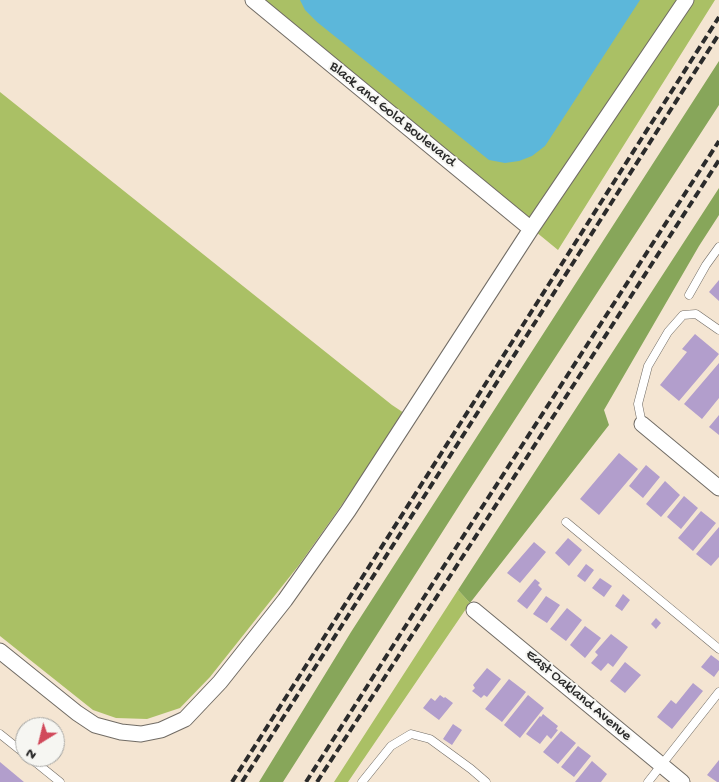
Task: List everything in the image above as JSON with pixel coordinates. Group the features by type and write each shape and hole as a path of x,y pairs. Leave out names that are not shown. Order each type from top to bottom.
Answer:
{"street":[{"name":"Black and Gold Boulevard","path":"253,0 531,229"},
{"path":"0,651 77,713 95,724 121,732 141,734 161,730 185,718 220,682 285,600 348,512 531,229 686,0"},
{"path":"642,424 719,488"},
{"name":"East Oakland Avenue","path":"474,610 682,782"}],"lane":[{"path":"689,295 719,247"},
{"path":"642,424 638,404 648,366 668,332 683,315 696,314 719,330"},
{"path":"566,522 719,649"},
{"path":"648,782 719,692"},
{"path":"0,734 15,746"},
{"path":"362,782 392,746 411,734 430,739 486,782"},
{"path":"41,767 60,782"}],"green space":[{"path":"253,0 715,0 558,250"},
{"path":"719,61 719,105 464,498 283,782 259,782 351,632"},
{"path":"0,92 404,413 299,565 210,677 180,708 147,719 116,718 93,710 0,636"},
{"path":"719,188 719,215 604,410 609,425 470,603 458,590"},
{"path":"458,590 470,603 348,782 334,782"}],"water":[{"path":"300,0 640,0 545,146 532,156 519,161 505,163 489,160 317,22 305,10"}],"building":[{"path":"719,280 719,301 709,292"},
{"path":"695,334 719,354 679,401 660,385 687,352 682,349"},
{"path":"719,363 719,398 702,419 684,404"},
{"path":"719,415 719,435 709,427"},
{"path":"619,453 638,469 599,515 580,499"},
{"path":"646,465 660,477 643,498 629,486"},
{"path":"665,481 680,495 661,517 646,504"},
{"path":"684,496 698,508 681,529 667,517"},
{"path":"701,511 716,523 693,551 678,538"},
{"path":"719,527 719,557 711,566 696,554"},
{"path":"568,538 582,550 569,566 555,553"},
{"path":"534,542 546,552 520,583 507,573"},
{"path":"586,564 594,570 585,582 577,576"},
{"path":"600,578 612,586 604,597 592,588"},
{"path":"535,579 540,583 538,585 542,589 527,609 517,601"},
{"path":"623,594 630,600 622,611 615,606"},
{"path":"546,596 560,605 547,623 533,614"},
{"path":"567,608 582,620 566,641 550,629"},
{"path":"656,618 661,623 656,629 651,624"},
{"path":"585,626 601,638 585,658 570,645"},
{"path":"611,634 628,647 613,667 608,663 601,671 591,663 598,655 595,652"},
{"path":"711,655 719,661 719,670 714,677 701,667"},
{"path":"625,662 641,675 625,693 610,681"},
{"path":"487,668 501,679 487,697 484,695 481,698 472,691 475,688 473,685"},
{"path":"509,679 526,692 502,722 485,709"},
{"path":"693,683 703,691 672,729 657,717 671,700 676,704"},
{"path":"440,695 453,703 439,720 423,708 431,698 435,701"},
{"path":"528,695 544,708 520,738 504,725"},
{"path":"543,714 558,726 556,729 558,730 551,739 547,735 540,744 526,734"},
{"path":"453,724 462,730 452,745 443,739"},
{"path":"561,731 576,743 558,764 543,752"},
{"path":"578,746 591,756 574,777 561,767"},
{"path":"719,760 719,782 717,782 707,775"},
{"path":"592,761 607,774 601,782 575,782"},
{"path":"0,762 24,782 0,782"}],"railway":[{"path":"232,782 719,17"},
{"path":"242,782 719,34"},
{"path":"306,782 719,141"},
{"path":"317,782 719,160"}]}
